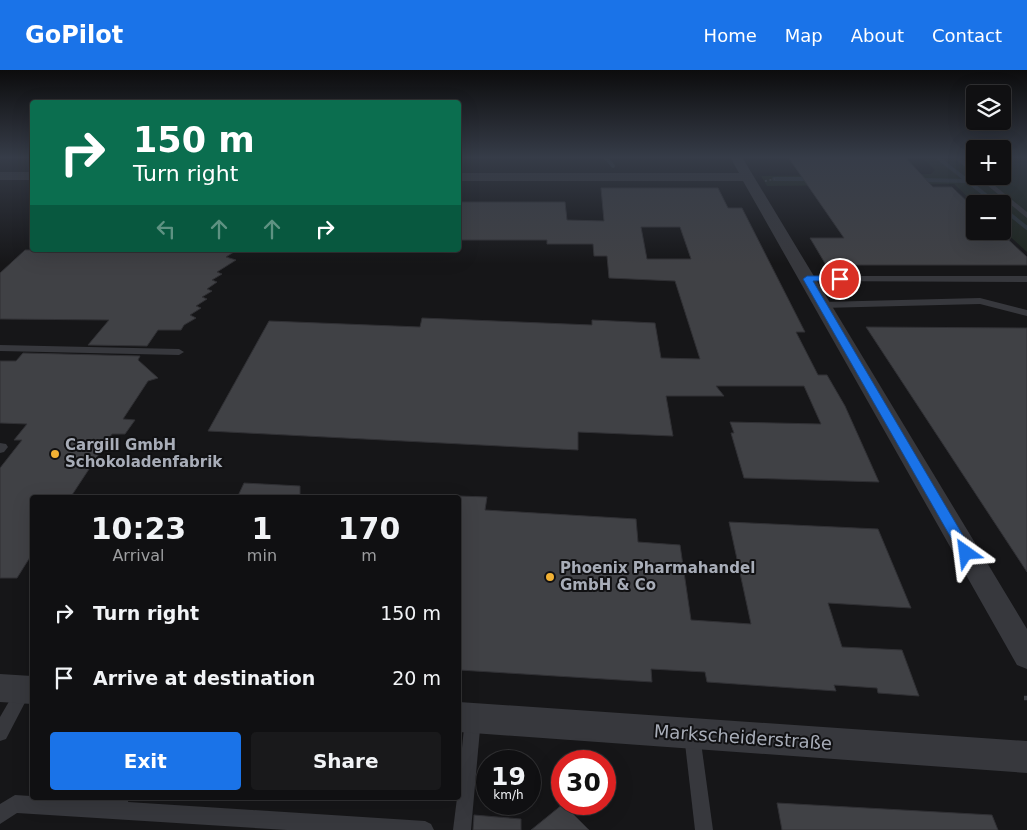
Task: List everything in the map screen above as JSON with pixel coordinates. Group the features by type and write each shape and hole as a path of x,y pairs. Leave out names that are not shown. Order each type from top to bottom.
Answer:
{"street":[{"path":"756,192 1027,655"},
{"name":"Markscheiderstraße","path":"466,718 1027,757"}],"lane":[{"path":"999,192 1027,216"},
{"path":"807,279 1027,279"},
{"path":"822,305 980,301 1027,313"},
{"path":"0,348 179,352"},
{"path":"0,733 19,689"},
{"path":"462,830 466,718"},
{"path":"692,734 704,830"},
{"path":"0,815 15,804 118,803 272,825 425,830"}],"shaded area":[{"path":"963,192 1027,192 1027,252 1011,237 1011,195 966,195"}],"building":[{"path":"601,192 720,192 728,208 742,208 805,332 796,332 818,375 827,375 845,406 879,482 744,478 731,433 734,433 730,422 821,424 804,386 716,386 724,396 666,396 673,436 578,432 578,450 208,431 269,321 420,327 422,318 592,325 592,320 655,323 661,358 700,359 675,281 609,278 607,256 594,256 593,244 547,244 547,240 461,240 461,202 565,202 567,220 604,221","holes":["641,227 680,227 691,259 647,259"]},
{"path":"813,192 958,192 966,200 966,240 1009,240 1027,257 1027,265 826,265 810,238 844,238"},
{"path":"25,250 30,250 30,252 234,252 226,257 236,260 217,272 222,274 212,280 217,282 207,289 212,291 202,297 207,299 196,306 201,308 190,315 196,318 184,325 181,330 158,330 147,346 88,345 109,320 0,319 0,273"},
{"path":"866,327 1027,328 1027,572"},
{"name":"Cargill GmbH Schokoladenfabrik","path":"23,353 140,356 138,360 158,378 148,381 123,419 135,420 125,434 112,434 72,495 30,495 30,557 17,578 0,578 0,468 22,440 14,440 27,424 0,423 0,361 16,361"},
{"path":"244,483 300,486 300,495 238,495"},
{"path":"461,496 487,497 485,510 636,519 638,542 680,545 691,620 751,624 729,522 878,529 911,608 828,603 842,647 902,650 919,696 878,693 877,688 834,685 836,691 707,682 705,672 651,669 652,682 461,670"},
{"path":"777,803 992,815 998,830 782,830"},
{"path":"551,814 574,815 589,830 531,830"},
{"path":"474,815 521,819 521,830 473,830"}],"waterway":[{"path":"982,192 986,195"},
{"path":"1011,215 1027,228"}],"place":[{"name":"Cargill GmbH Schokoladenfabrik","path":"55,454"},
{"name":"Phoenix Pharmahandel GmbH & Co","path":"550,577"}],"route":[{"path":"840,279 807,279 966,553"}]}
